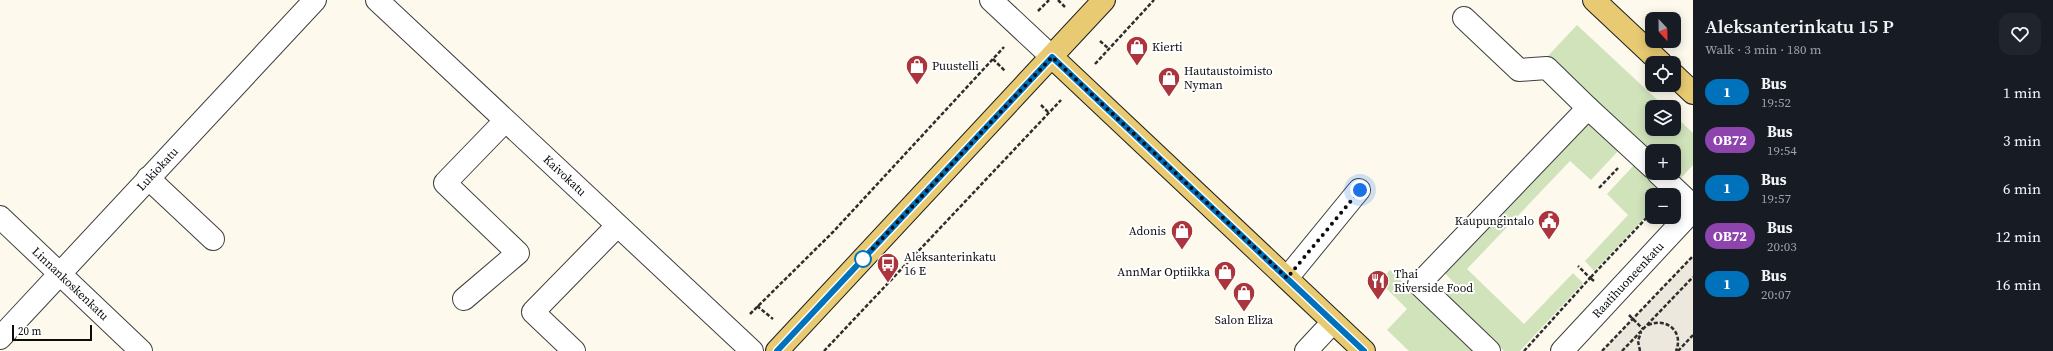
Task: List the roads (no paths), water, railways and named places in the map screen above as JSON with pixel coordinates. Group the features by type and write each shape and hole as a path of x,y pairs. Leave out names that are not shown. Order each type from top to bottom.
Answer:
{"main road":[{"path":"777,351 1104,0"},
{"path":"1594,0 1654,56"},
{"path":"1052,57 1364,351"},
{"path":"1681,82 1693,93"}],"street":[{"name":"Lukiokatu","path":"0,338 315,0"},
{"name":"Kaivokatu","path":"377,0 752,351"},
{"path":"992,0 1052,57"},
{"path":"1464,18 1519,70 1547,68 1645,161"},
{"path":"1489,351 1419,284 1588,108"},
{"path":"464,299 518,253 446,182 505,121"},
{"path":"148,178 213,239"},
{"path":"1665,180 1693,206"},
{"path":"1287,278 1360,190"},
{"name":"Raatihuoneenkatu","path":"1562,351 1693,210"},
{"name":"Linnankoskenkatu","path":"0,217 141,351"},
{"path":"574,351 533,312 617,226"},
{"path":"1306,351 1333,322"}],"place":[{"name":"Kierti","path":"1137,66"},
{"name":"Puustelli","path":"917,86"},
{"name":"Hautaustoimisto Nyman","path":"1169,98"},
{"name":"Kaupungintalo","path":"1549,240"},
{"name":"Adonis","path":"1182,250"},
{"name":"Aleksanterinkatu 16 E","path":"888,284"},
{"name":"AnnMar Optiikka","path":"1225,292"},
{"name":"Thai Riverside Food","path":"1378,300"},
{"name":"Salon Eliza","path":"1244,312"}]}
